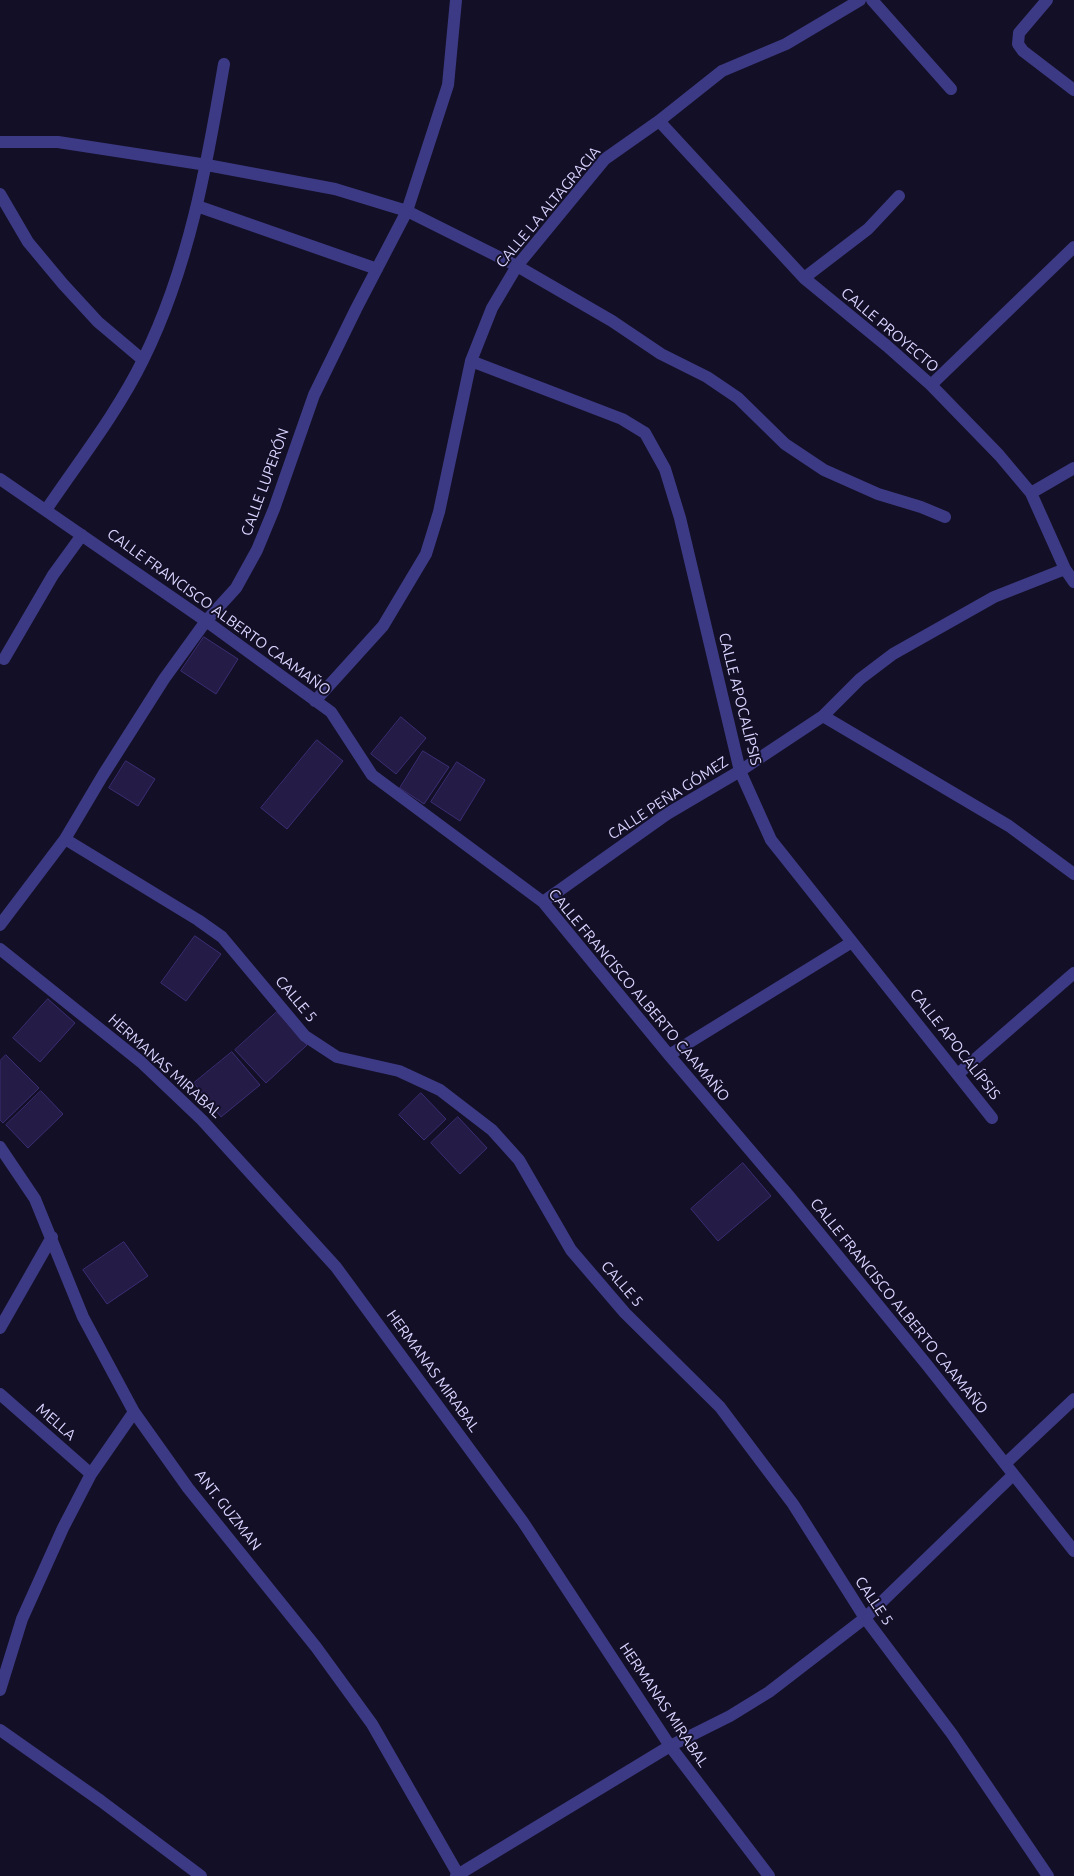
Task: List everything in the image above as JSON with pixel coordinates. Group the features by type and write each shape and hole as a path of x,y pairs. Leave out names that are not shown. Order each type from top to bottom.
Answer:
{"street":[{"name":"CALLE LUPERÓN","path":"0,925 65,839 164,679 206,621 236,588 257,550 274,509 314,394 407,211 448,85 456,0"},
{"name":"CALLE LA ALTAGRACIA","path":"315,701 383,626 426,554 439,512 471,361 492,308 517,266 605,159 659,121 722,70 786,44 840,5 860,0"},
{"path":"872,0 951,89"},
{"path":"1047,0 1019,33 1018,44 1023,51 1074,90"},
{"path":"46,510 121,399 143,360 162,317 181,267 197,206 207,165 224,64"},
{"name":"CALLE PROYECTO","path":"659,121 804,278 931,385 999,455 1031,492 1065,569 1074,582"},
{"path":"0,142 58,142 207,165 335,189 407,211 517,266 612,321 661,354 707,377 738,398 785,444 824,470 878,494 921,507 944,517"},
{"path":"0,194 28,242 63,284 98,322 143,360"},
{"path":"804,278 868,229 899,196"},
{"path":"197,206 377,269"},
{"path":"931,385 1074,247"},
{"name":"CALLE APOCALÍPSIS","path":"471,361 622,419 645,433 665,469 680,518 740,771 771,840 992,1118"},
{"path":"1031,492 1074,468"},
{"name":"CALLE FRANCISCO ALBERTO CAAMAÑO","path":"0,479 206,621 331,712 372,775 543,902 669,1056 858,1281 1074,1551"},
{"path":"4,659 53,575 82,535"},
{"name":"CALLE PEÑA GÓMEZ","path":"543,902 667,814 740,771 823,716 860,679 892,654 994,597 1065,569"},
{"path":"823,716 1009,826 1074,874"},
{"name":"CALLE 5","path":"65,839 198,920 222,938 305,1036 337,1056 399,1071 440,1090 492,1130 520,1160 571,1250 625,1313 720,1407 793,1504 865,1618 952,1734 1048,1876"},
{"path":"669,1056 852,942"},
{"name":"HERMANAS MIRABAL","path":"0,949 141,1062 202,1120 336,1268 523,1522 670,1746 768,1876"},
{"path":"958,1074 1074,973"},
{"name":"ANT. GUZMAN","path":"0,1147 35,1198 83,1317 134,1412 188,1488 316,1647 372,1724 458,1876"},
{"path":"0,1328 52,1237"},
{"name":"MELLA","path":"0,1394 91,1474"},
{"path":"1005,1464 1074,1399"},
{"path":"0,1690 22,1619 64,1528 91,1474 134,1412"},
{"path":"458,1876 670,1746 730,1716 769,1692 865,1618 1013,1474"},
{"path":"0,1730 101,1801 201,1876"}],"building":[{"path":"204,637 238,659 216,694 181,671"},
{"path":"401,717 426,738 396,774 371,754"},
{"path":"317,740 343,761 287,829 261,808"},
{"path":"423,751 449,767 424,804 400,788"},
{"path":"126,761 155,779 138,806 109,788"},
{"path":"457,762 485,780 460,821 431,802"},
{"path":"195,936 221,954 186,1001 161,983"},
{"path":"48,999 75,1023 40,1062 13,1038"},
{"path":"277,1012 307,1045 266,1083 235,1050"},
{"path":"232,1052 260,1085 221,1117 194,1083"},
{"path":"6,1055 39,1088 3,1123 0,1120 0,1061"},
{"path":"41,1091 63,1114 28,1148 6,1125"},
{"path":"421,1093 446,1119 424,1140 399,1115"},
{"path":"458,1117 487,1148 460,1174 431,1143"},
{"path":"743,1163 771,1196 718,1241 691,1209"},
{"path":"124,1242 148,1276 107,1304 83,1270"}]}
